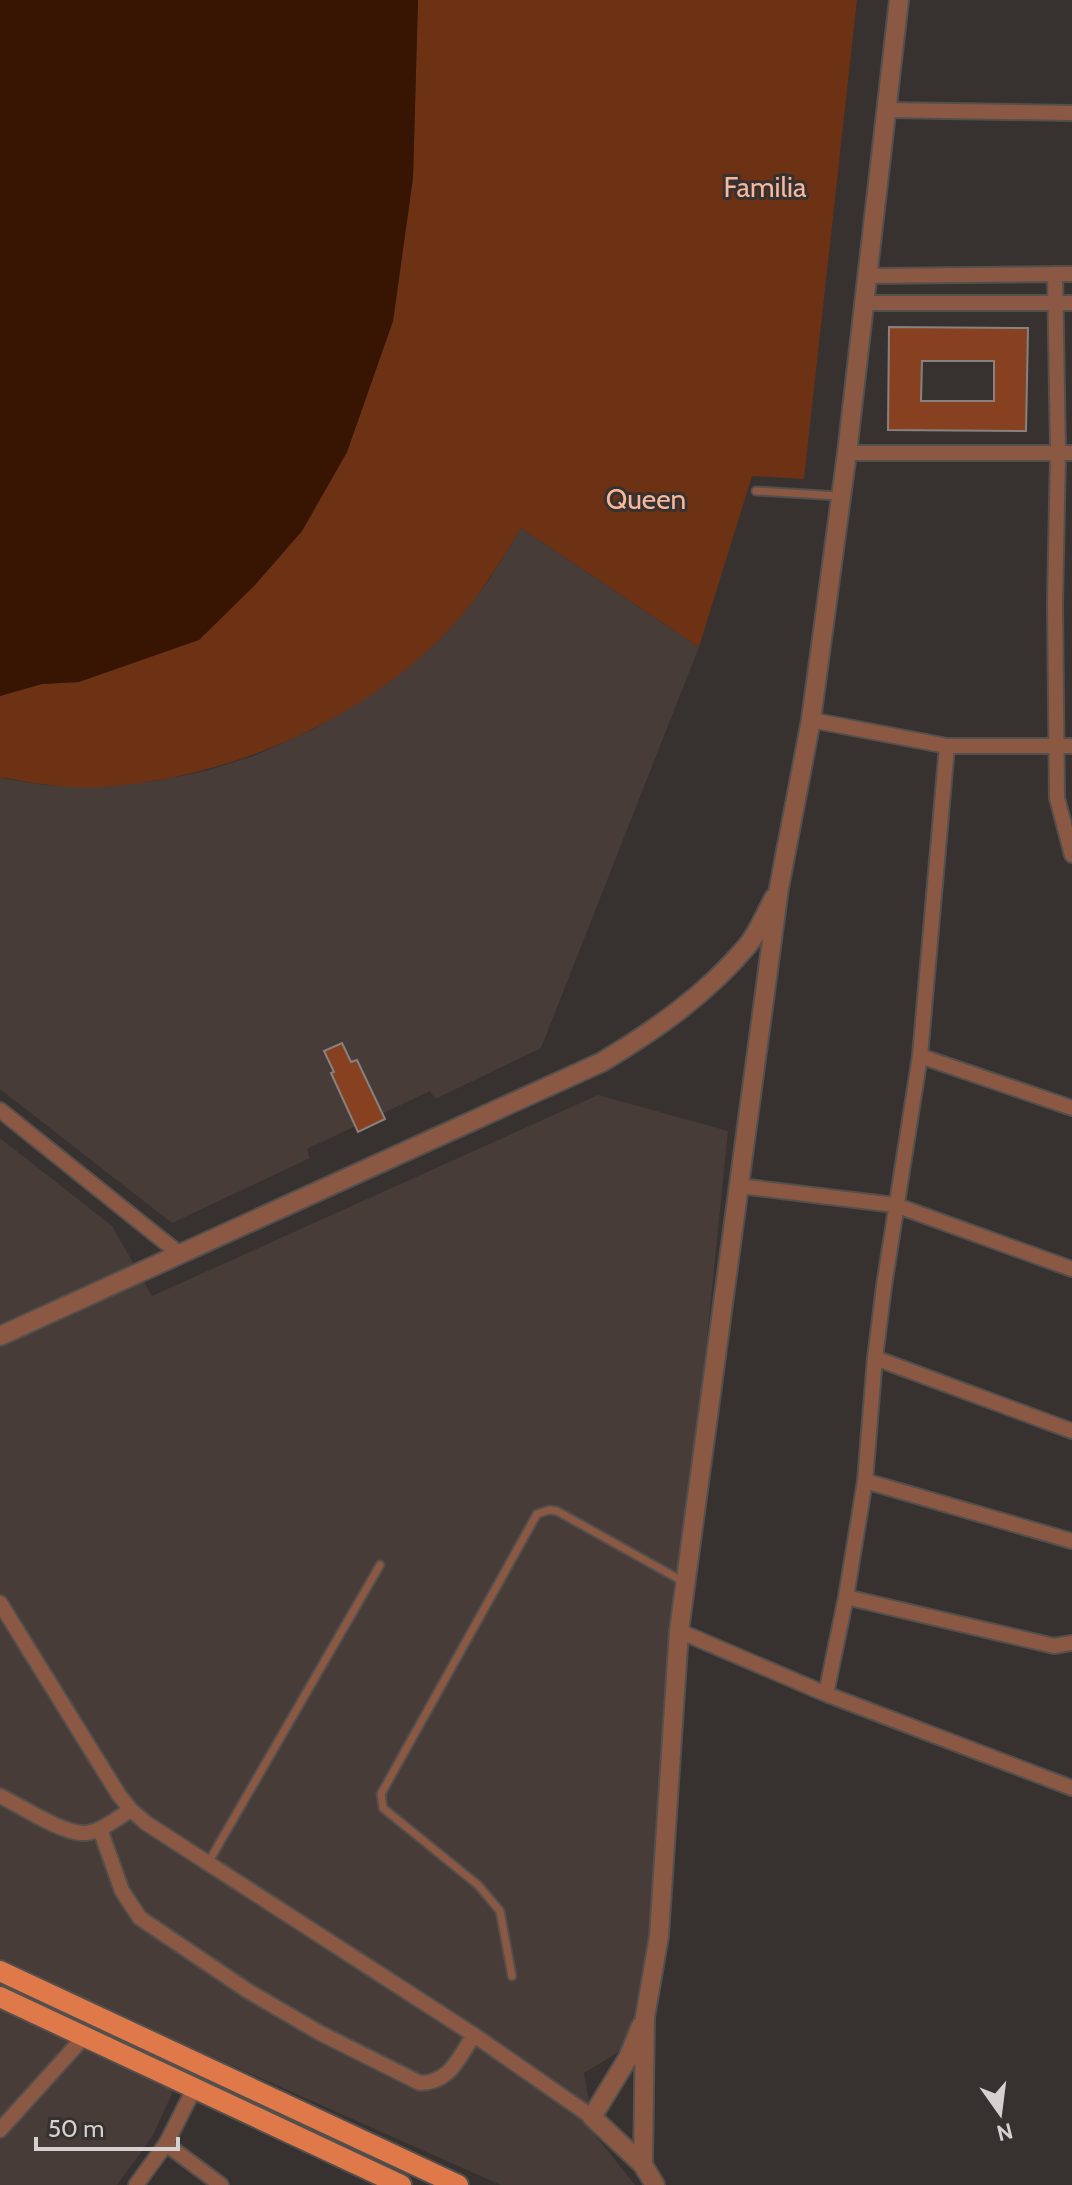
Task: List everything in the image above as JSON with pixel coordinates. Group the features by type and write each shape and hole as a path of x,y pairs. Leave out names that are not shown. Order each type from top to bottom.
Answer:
{"main road":[{"path":"0,1971 458,2185"},
{"path":"0,1997 401,2185"}],"street":[{"path":"643,2165 645,2017 659,1936 679,1631 779,888 811,720 847,453 899,0"},
{"path":"887,110 1072,113"},
{"path":"1055,274 1065,453 1055,603 1057,798 1072,855"},
{"path":"867,276 1072,274"},
{"path":"865,303 1072,303"},
{"path":"847,453 1065,453"},
{"path":"1055,603 1072,603"},
{"path":"811,720 947,746 1072,746"},
{"path":"826,1694 865,1481 875,1358 895,1205 920,1056 947,746"},
{"path":"0,1336 550,1088 615,1055 652,1032 702,991 749,945 779,888"},
{"path":"920,1056 1072,1108"},
{"path":"0,1110 181,1255"},
{"path":"740,1186 895,1205 1072,1269"},
{"path":"875,1358 1072,1431"},
{"path":"865,1481 1072,1541"},
{"path":"846,1597 1054,1646 1072,1643"},
{"path":"0,1603 131,1810 474,2035 592,2117 643,2165 655,2185"},
{"path":"679,1631 826,1694 1072,1788"},
{"path":"0,1796 72,1832 87,1833 100,1829 131,1810"},
{"path":"100,1829 122,1891 140,1918 248,1991 320,2033 420,2083 444,2078 474,2035"},
{"path":"592,2117 628,2058 645,2017"},
{"path":"0,2130 84,2037"},
{"path":"136,2185 166,2144 194,2089"},
{"path":"166,2144 221,2185"}],"lane":[{"path":"756,491 841,496"},
{"path":"512,1976 500,1911 478,1885 383,1808 381,1794 537,1514 557,1511 686,1583"},
{"path":"208,1863 380,1565"}],"shaded area":[{"path":"0,0 418,0 413,178 393,321 347,452 302,531 254,586 199,640 79,682 42,684 0,696"},
{"path":"521,528 699,647 541,1048 435,1099 430,1091 307,1149 310,1158 172,1223 0,1089 0,778 44,785 101,787 154,781 206,771 254,756 315,728 369,695 416,659 454,624 489,580"},
{"path":"598,1095 728,1131 674,1663 658,1933 630,2045 584,2073 594,2134 635,2185 501,2185 193,2048 152,2137 117,2185 0,2185 0,1138 112,1226 152,1296"}],"green space":[{"path":"418,0 857,0 804,479 752,476 699,647 521,528 473,601 420,657 381,688 339,715 294,738 200,771 151,781 80,787 0,778 0,696 42,684 79,682 254,586 302,531 347,452 393,321 413,178"}],"building":[{"path":"889,327 1028,328 1026,431 888,430","holes":["922,361 994,361 994,401 921,401"]},
{"path":"342,1043 351,1062 357,1060 385,1119 358,1132 324,1051"}],"park label":[{"name":"Familia","path":"765,187"},
{"name":"Queen","path":"646,499"}]}
